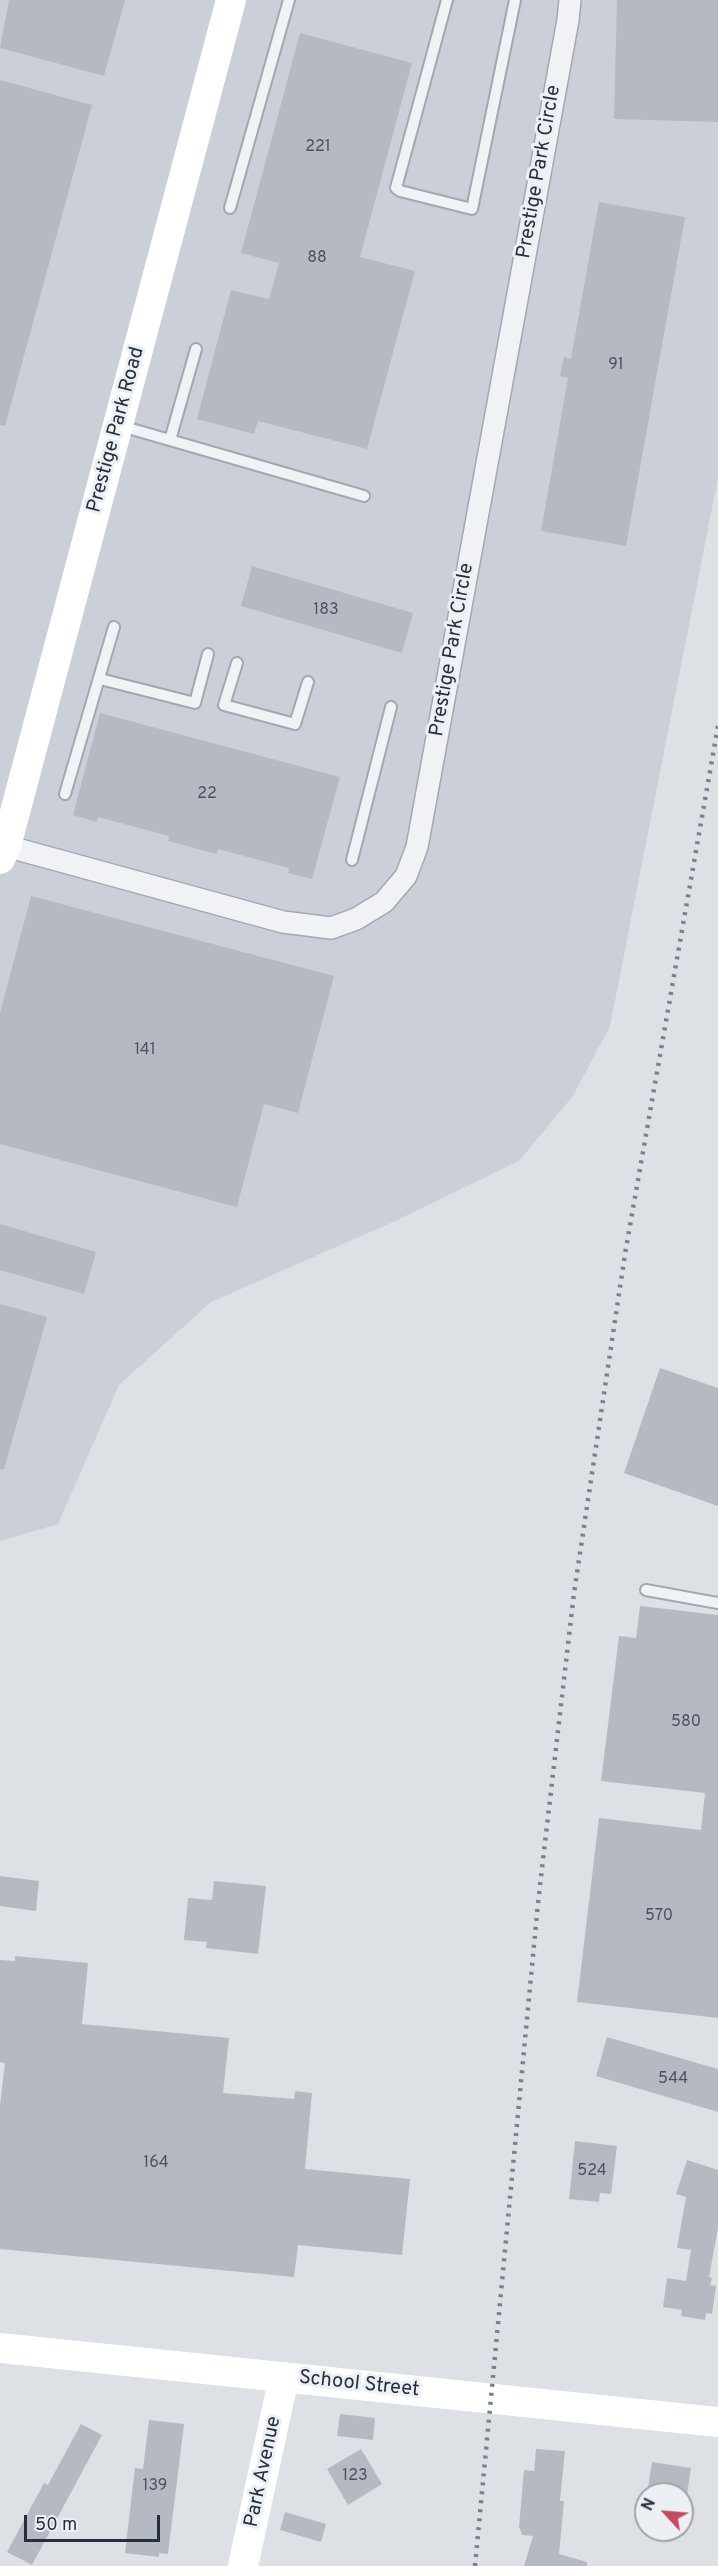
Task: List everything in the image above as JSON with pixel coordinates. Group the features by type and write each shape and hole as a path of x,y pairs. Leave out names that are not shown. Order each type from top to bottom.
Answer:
{"street":[{"name":"Prestige Park Road","path":"3,852 231,0"},
{"name":"Prestige Park Circle","path":"3,852 283,922 331,927 356,919 384,902 406,876 417,847 570,0"},
{"name":"School Street","path":"0,2348 718,2422"},
{"name":"Park Avenue","path":"243,2566 284,2377"}],"lane":[{"path":"230,208 289,0"},
{"path":"447,0 396,188 400,191 472,209 515,0"},
{"path":"170,440 196,349"},
{"path":"118,425 364,496"},
{"path":"64,794 114,627"},
{"path":"100,679 195,703 208,654"},
{"path":"237,663 224,705 294,724 308,682"},
{"path":"352,860 392,707"},
{"path":"646,1590 718,1603"}],"shaded area":[{"path":"0,0 718,0 718,478 610,1026 573,1096 519,1161 393,1222 211,1302 119,1385 58,1524 0,1541"}],"building":[{"path":"9,0 125,0 104,76 0,48"},
{"path":"617,0 718,0 718,122 614,119"},
{"path":"300,33 412,63 360,257 415,271 367,449 258,421 254,434 197,419 231,290 269,299 279,263 241,253"},
{"path":"0,80 92,105 5,426 0,425"},
{"path":"599,202 685,217 626,546 541,531 568,378 560,376 564,357 571,359"},
{"path":"252,566 413,613 402,653 241,606"},
{"path":"100,713 340,777 312,879 288,873 289,868 218,849 217,854 168,841 169,836 98,817 97,822 73,815"},
{"path":"31,896 334,976 298,1113 264,1104 237,1207 0,1144 0,1013"},
{"path":"0,1224 96,1252 84,1294 0,1270"},
{"path":"0,1304 47,1317 4,1469 0,1469"},
{"path":"660,1368 718,1388 718,1506 624,1473"},
{"path":"640,1606 718,1615 718,2018 577,2002 599,1818 701,1830 705,1793 601,1781 619,1636 636,1638"},
{"path":"0,1876 39,1881 36,1911 0,1906"},
{"path":"214,1881 266,1886 258,1954 206,1948 207,1942 184,1940 188,1898 212,1900"},
{"path":"15,1956 88,1963 82,2024 229,2038 223,2093 294,2099 295,2091 312,2093 305,2169 410,2179 402,2255 298,2245 294,2277 0,2249 0,2105 5,2063 0,2062 0,1960 15,1961"},
{"path":"607,2037 718,2069 718,2112 596,2076"},
{"path":"575,2141 617,2146 611,2194 600,2193 599,2202 569,2199"},
{"path":"687,2160 718,2170 718,2228 709,2277 712,2278 710,2285 716,2286 712,2314 706,2313 705,2320 681,2316 682,2310 663,2307 667,2278 686,2281 691,2250 677,2248 686,2197 676,2194"},
{"path":"340,2414 375,2418 373,2440 337,2436"},
{"path":"149,2420 184,2424 168,2554 159,2553 159,2557 125,2553 135,2468 143,2469"},
{"path":"81,2424 102,2435 32,2565 7,2552 44,2483 48,2485"},
{"path":"361,2449 382,2484 348,2505 327,2469"},
{"path":"536,2449 565,2451 560,2501 564,2501 559,2554 587,2562 587,2566 524,2566 533,2536 522,2535 519,2527 524,2470 534,2471"},
{"path":"652,2462 691,2468 689,2482 649,2482"},
{"path":"285,2512 326,2524 321,2542 280,2530"}],"railway":[{"path":"475,2566 538,1903 574,1593 625,1254 718,726"}]}
